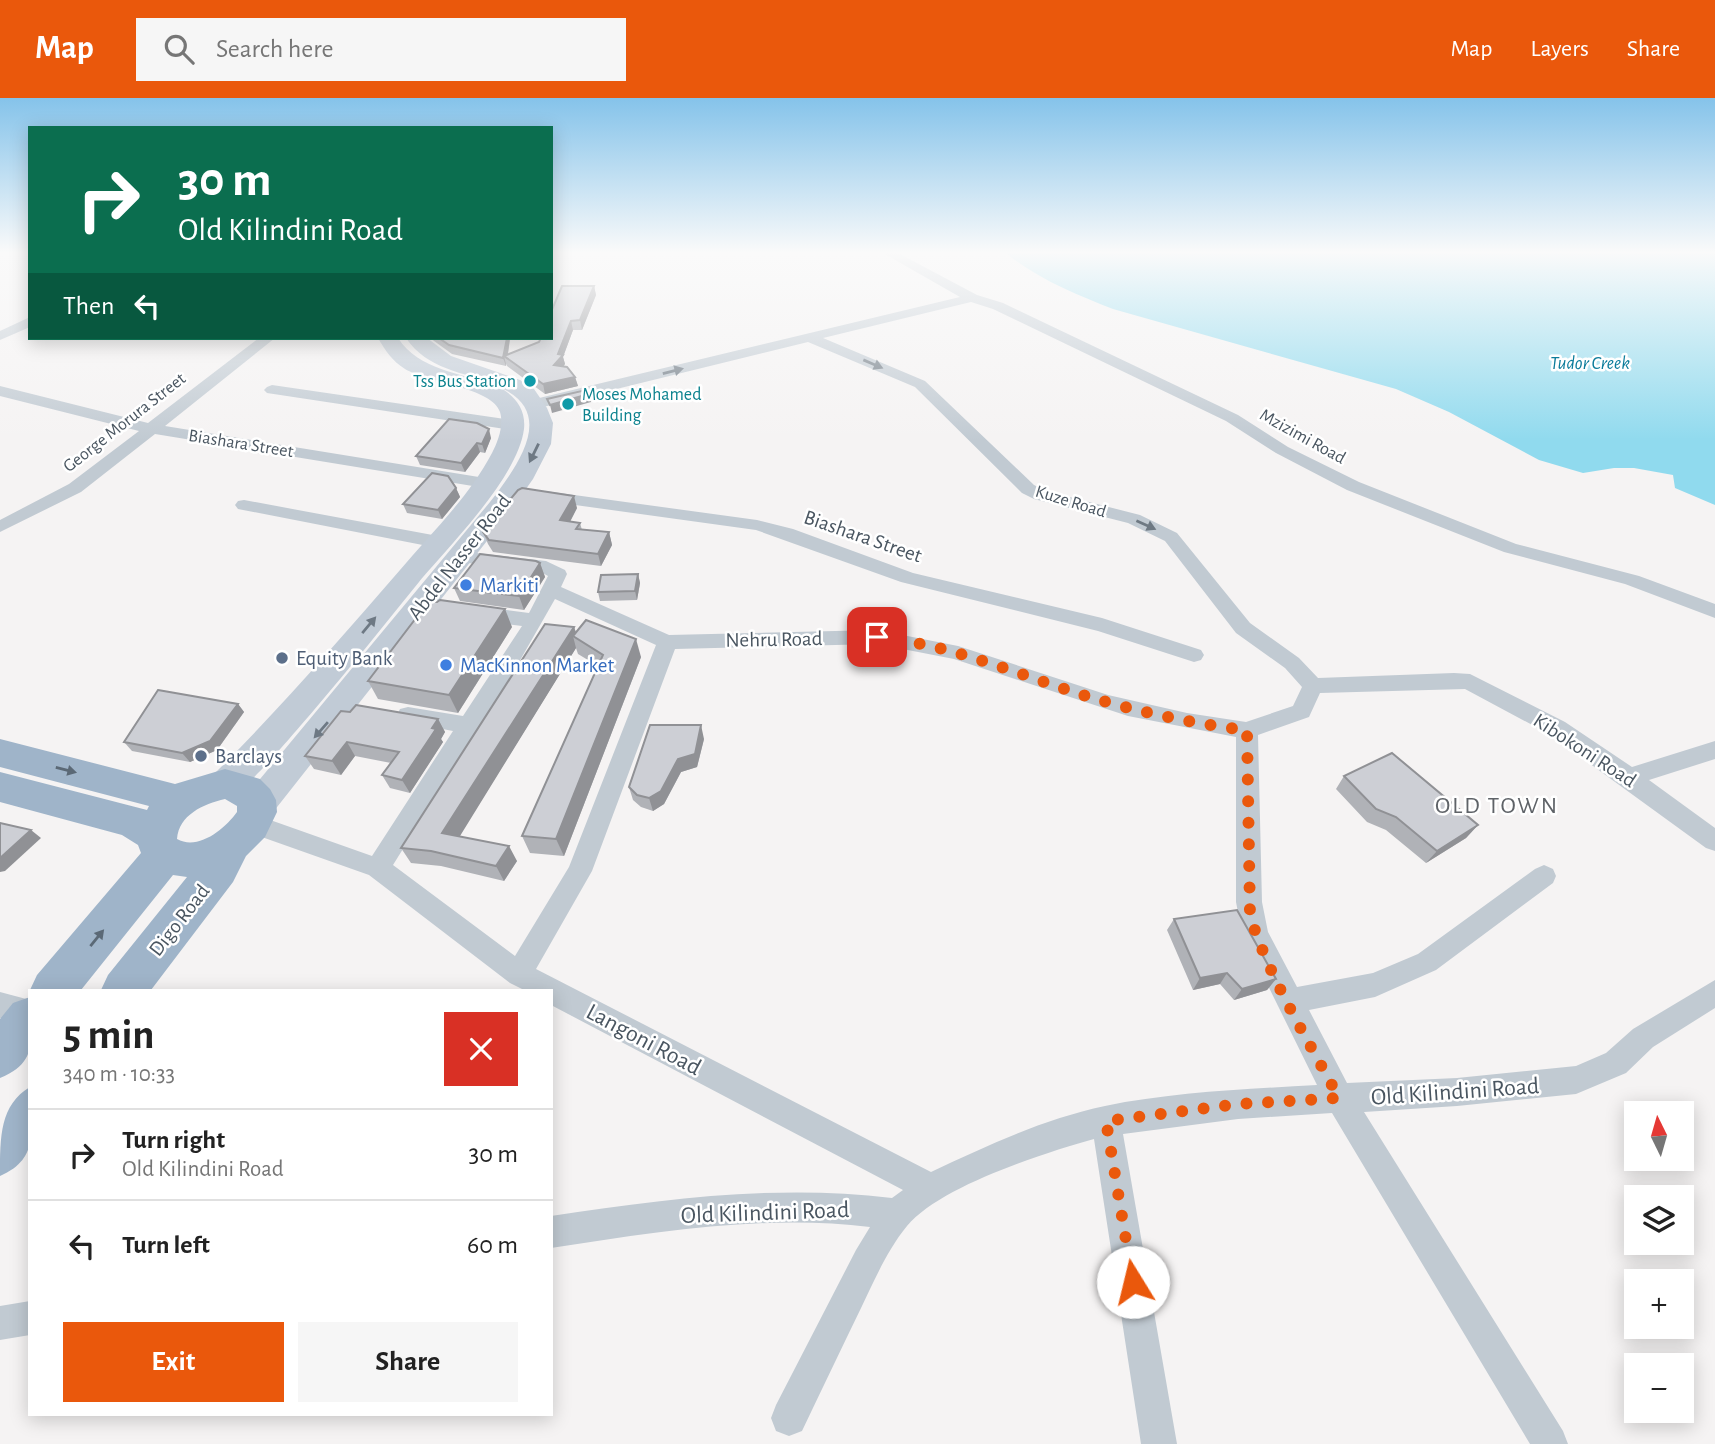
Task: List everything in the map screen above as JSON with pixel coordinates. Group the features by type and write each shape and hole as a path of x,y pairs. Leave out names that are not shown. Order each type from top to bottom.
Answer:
{"highway":[{"path":"0,754 154,792 179,802"},
{"path":"0,787 134,822 160,845 178,860 194,860 247,825 254,794 242,787 225,784 209,787 179,802 167,812 160,845 54,989"},
{"name":"Digo Road","path":"125,989 218,870 247,825"},
{"path":"0,1055 28,1021"},
{"path":"0,1150 28,1115"}],"main road":[{"path":"389,340 394,352 406,362 489,391 511,409 512,425"},
{"path":"418,340 429,353 451,364 509,383 535,404"},
{"name":"Abdel Nasser Road","path":"225,784 449,550 511,491 540,440 540,416 535,404"},
{"name":"Abdel Nasser Road","path":"247,825 365,708 443,608 449,550 506,450 512,425"}],"street":[{"path":"535,404 899,316"},
{"name":"Mzizimi Road","path":"1019,316 1232,418 1282,450 1353,486 1510,548 1632,580 1715,611"},
{"path":"0,336 28,322"},
{"name":"Kuze Road","path":"810,338 920,384 1028,489 1040,495 1134,519 1171,537 1243,628 1292,663 1313,685"},
{"name":"George Morura Street","path":"0,527 75,488 148,428 265,340"},
{"path":"272,390 512,425"},
{"name":"Biashara Street","path":"0,391 148,428 485,483"},
{"name":"Biashara Street","path":"511,491 757,525 787,533 908,578 1102,625 1194,655"},
{"path":"244,505 449,550 551,569 558,574 535,621 471,726 378,869"},
{"name":"Nehru Road","path":"551,590 667,642 877,637 903,640 937,647 1092,698 1203,724 1247,730"},
{"path":"443,608 535,621"},
{"path":"519,974 580,871 667,642"},
{"name":"Kibokoni Road","path":"1313,685 1406,684 1444,680 1470,682 1557,728 1715,841"},
{"path":"1313,685 1301,711 1247,730 1250,915 1255,933 1339,1098 1550,1444"},
{"path":"365,708 471,726"},
{"path":"1629,777 1715,750"},
{"name":"Langoni Road","path":"247,825 378,869 519,974 548,989"},
{"path":"1288,1001 1375,985 1427,962 1544,876"},
{"name":"Langoni Road","path":"553,992 931,1188"},
{"name":"Old Kilindini Road","path":"553,1232 715,1209 855,1208 896,1214 931,1188 1035,1141 1106,1121 1238,1104 1457,1092 1576,1080 1616,1063 1643,1038 1715,993"},
{"path":"0,1005 28,1012"},
{"path":"1106,1121 1159,1444"},
{"path":"789,1418 867,1261 896,1214"},
{"path":"0,1323 28,1318"}],"water":[{"name":"Tudor Creek","path":"1137,316 1715,316 1715,505 1675,488 1673,475 1634,468 1583,473 1539,460 1449,412 1396,389"}],"building":[{"path":"553,316 582,316 580,320 571,321 558,354 563,355 554,365 567,367 575,377 543,384 504,356 539,342 553,340"},
{"path":"442,340 507,340 503,358 449,345"},
{"path":"586,390 589,394 550,405 547,399"},
{"path":"449,419 477,423 489,429 482,444 477,443 461,463 416,456"},
{"path":"432,473 448,476 456,488 438,510 403,504"},
{"path":"522,488 574,496 560,520 580,523 576,529 609,532 598,554 489,540 483,532"},
{"path":"480,554 540,563 519,596 454,588"},
{"path":"638,574 635,591 598,592 601,575"},
{"path":"440,600 505,609 449,695 368,681 429,601"},
{"path":"586,620 636,639 556,839 522,836 603,655 573,636"},
{"path":"545,624 574,627 442,833 509,846 496,866 431,851 401,848"},
{"path":"158,690 238,704 210,741 182,753 124,742"},
{"path":"356,705 438,719 432,728 436,729 402,780 382,775 399,752 347,742 332,761 305,756 341,711 350,712"},
{"path":"650,725 701,725 695,754 678,759 661,791 649,798 637,795 629,787"},
{"path":"1392,753 1478,825 1437,851 1396,817 1376,809 1344,776"},
{"path":"0,823 31,830 0,858"},
{"path":"1237,910 1276,979 1242,989 1227,973 1200,978 1174,919"}],"place":[{"name":"Tss Bus Station","path":"530,381"},
{"name":"Moses Mohamed Building","path":"568,404"},
{"name":"Markiti","path":"466,585"},
{"name":"Equity Bank","path":"282,658"},
{"name":"MacKinnon Market","path":"446,665"},
{"name":"Barclays","path":"201,756"}],"district":[{"name":"OLD TOWN","path":"1497,805"}],"route":[{"path":"877,637 937,647 1092,698 1203,724 1247,730 1250,915 1255,933 1288,1001 1339,1098 1238,1104 1106,1121 1133,1282"}]}
